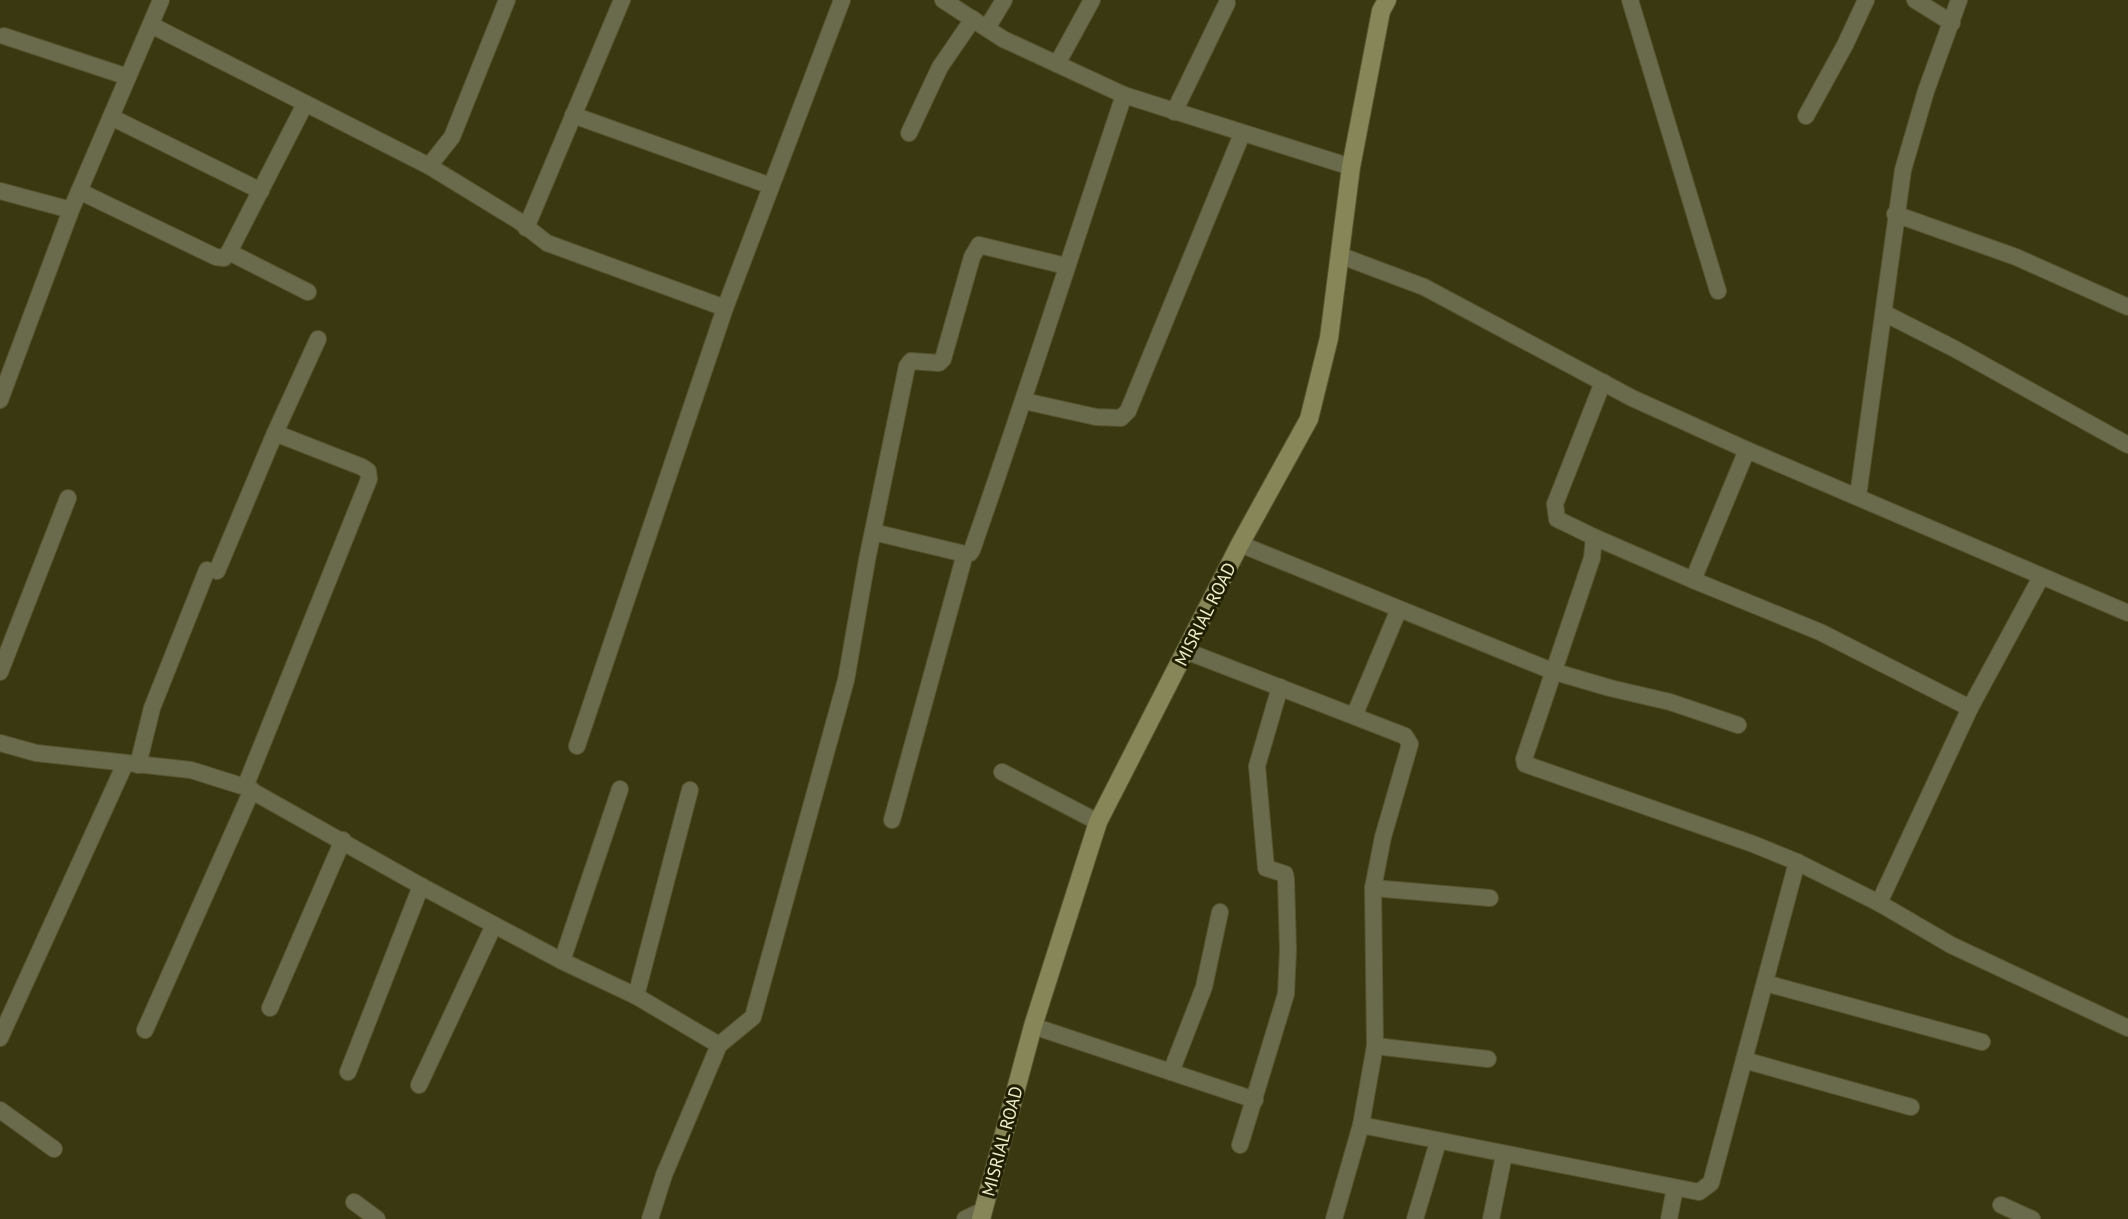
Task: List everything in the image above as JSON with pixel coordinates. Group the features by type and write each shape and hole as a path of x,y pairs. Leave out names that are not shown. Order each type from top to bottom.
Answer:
{"main road":[{"name":"MISRIAL ROAD","path":"982,1214 1033,1026 1098,822 1240,544 1309,419 1329,338 1352,167 1381,12 1387,0"}],"street":[{"path":"0,400 71,210 161,0"},
{"path":"429,166 452,138 507,0"},
{"path":"526,228 622,0"},
{"path":"577,746 725,307 842,0"},
{"path":"943,0 1003,39 1124,95 1352,167"},
{"path":"909,134 940,68 1004,0"},
{"path":"1056,64 1093,0"},
{"path":"1630,0 1718,291"},
{"path":"1806,116 1866,0"},
{"path":"1915,0 1952,23"},
{"path":"1858,496 1895,214 1911,139 1959,0"},
{"path":"1174,112 1227,3"},
{"path":"151,25 429,166 519,221 548,243 725,307"},
{"path":"4,36 128,77"},
{"path":"873,532 965,554 972,550 1024,401 1124,95"},
{"path":"79,191 216,257 224,258 305,104"},
{"path":"573,115 771,186"},
{"path":"111,117 261,191"},
{"path":"1024,401 1096,417 1121,418 1128,411 1242,134"},
{"path":"0,191 71,210"},
{"path":"1895,214 2017,257 2128,307"},
{"path":"650,1219 664,1175 719,1045 753,1017 846,680 907,366 911,361 939,363 943,359 976,248 981,244 1066,266"},
{"path":"229,252 308,292"},
{"path":"1339,256 1424,287 1603,382 1747,450 2128,613"},
{"path":"1884,313 1955,349 2128,445"},
{"path":"0,1038 131,764 152,708 212,570 318,340"},
{"path":"1603,382 1555,504 1557,519 1693,580 1820,632 1970,708"},
{"path":"145,1030 249,788 369,479 368,471 362,467 275,433"},
{"path":"1693,580 1747,450"},
{"path":"0,672 68,498"},
{"path":"1594,537 1592,558 1552,671 1524,759 1525,764 1797,862 1879,903 1951,945 2128,1027"},
{"path":"1240,544 1552,671 1670,702 1738,725"},
{"path":"892,820 965,554"},
{"path":"1879,903 1970,708 2041,577"},
{"path":"1354,716 1399,609"},
{"path":"1186,651 1405,736 1410,744 1383,837 1373,888 1375,1046 1361,1125 1334,1219"},
{"path":"1240,1145 1286,994 1286,880 1285,874 1266,868 1257,766 1280,687"},
{"path":"0,743 36,753 191,770 249,788 494,925 636,996 719,1045"},
{"path":"1002,772 1098,822"},
{"path":"562,961 620,789"},
{"path":"636,996 690,790"},
{"path":"270,1008 343,840"},
{"path":"1361,1125 1699,1192 1711,1183 1797,862"},
{"path":"348,1072 422,886"},
{"path":"1373,888 1490,898"},
{"path":"1171,1072 1204,987 1220,912"},
{"path":"419,1085 494,925"},
{"path":"1765,983 1982,1042"},
{"path":"1033,1026 1255,1100"},
{"path":"1375,1046 1488,1059"},
{"path":"1744,1060 1911,1107"},
{"path":"0,1110 54,1149"},
{"path":"1415,1219 1438,1142"},
{"path":"1491,1219 1504,1155"},
{"path":"1669,1219 1675,1188"},
{"path":"354,1202 377,1219"},
{"path":"2001,1205 2032,1219"},
{"path":"965,1219 982,1214"}]}
